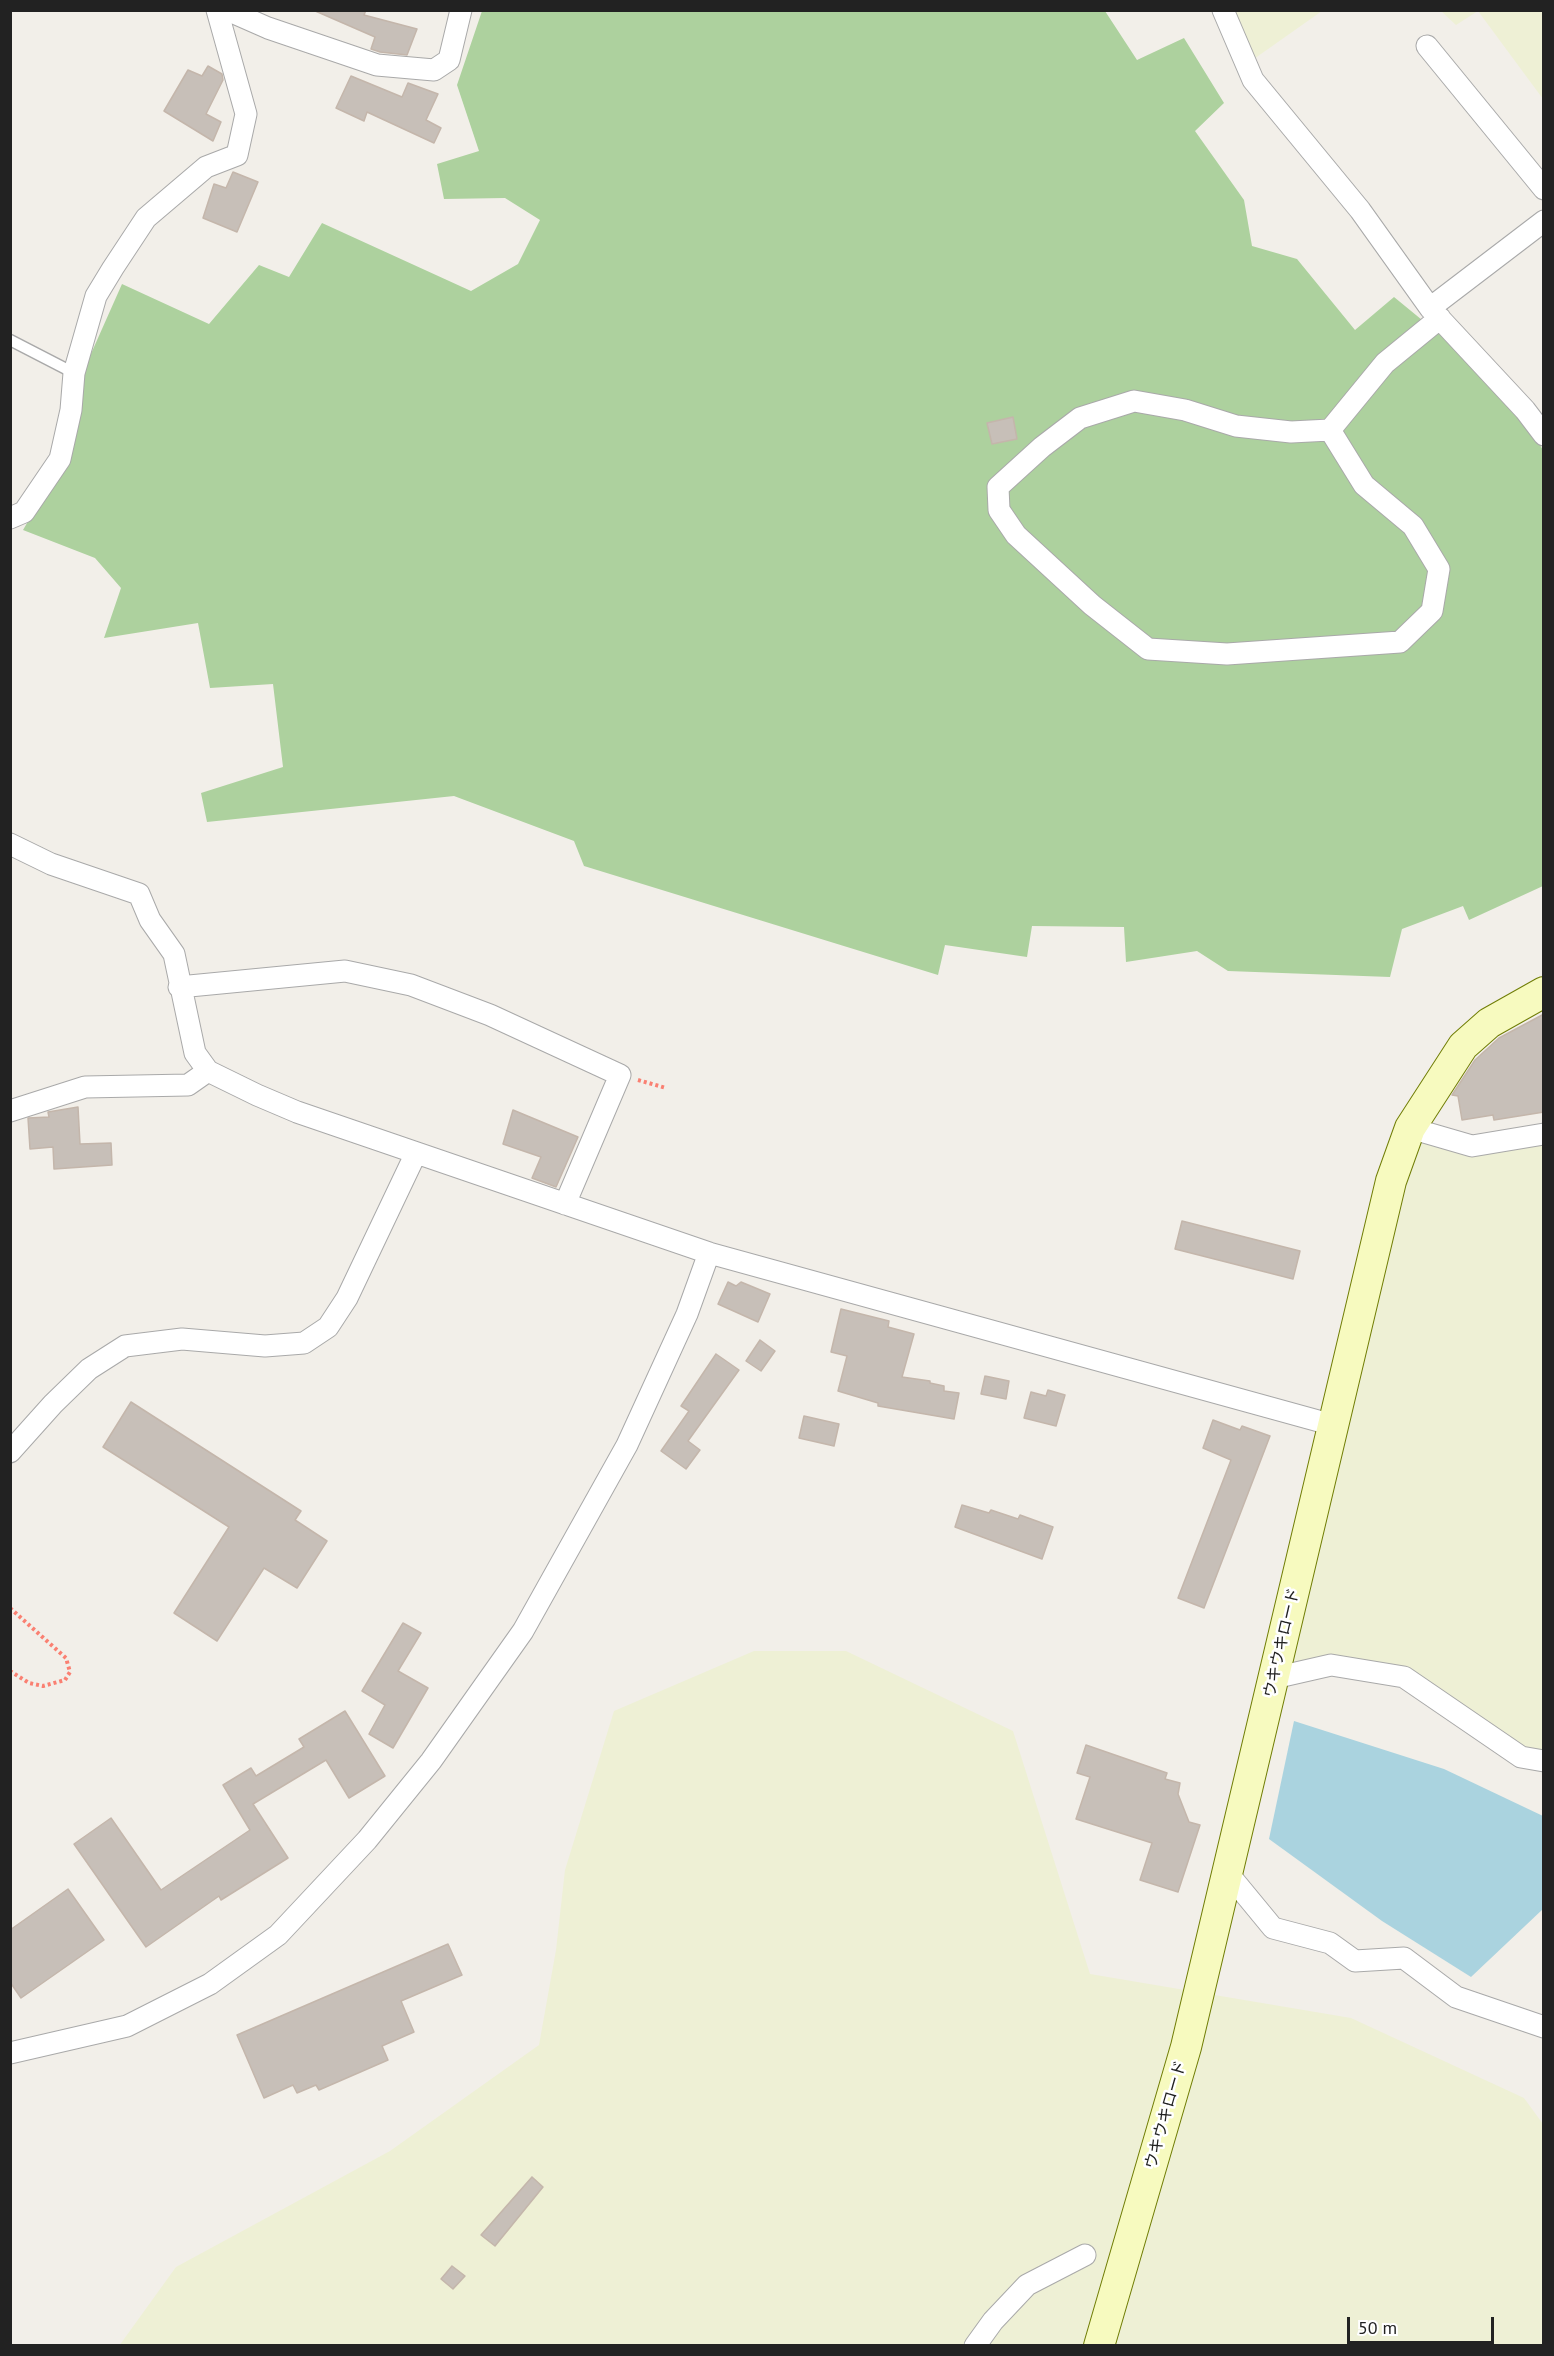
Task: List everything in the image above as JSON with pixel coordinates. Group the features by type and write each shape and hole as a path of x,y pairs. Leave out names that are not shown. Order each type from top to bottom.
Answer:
{"street":[{"path":"10,518 24,512 60,459 71,410 74,373 96,296 146,218 206,167 237,155 246,114 217,10"},
{"path":"226,10 268,28 377,65 434,70 449,60 461,10"},
{"path":"1223,10 1253,80 1360,210 1435,313 1525,410 1544,435"},
{"path":"1427,46 1544,189"},
{"path":"1330,430 1364,485 1413,526 1439,569 1432,611 1400,642 1227,654 1149,649 1092,605 1016,535 999,510 998,487 1042,447 1080,418 1134,401 1185,410 1236,426 1291,432 1330,430 1385,363 1435,313 1544,221"},
{"path":"10,844 51,864 139,894 150,920 174,954 179,987 195,1053 208,1071 297,1112 709,1253 1333,1425"},
{"path":"179,987 345,971 411,985 490,1015 620,1075 565,1204"},
{"name":"ウキウキロード","path":"1099,2346 1186,2047 1391,1181 1410,1128 1463,1046 1488,1023 1544,992"},
{"path":"10,1111 86,1087 188,1085 208,1071"},
{"path":"1410,1128 1472,1146 1544,1134"},
{"path":"10,1452 53,1404 89,1369 125,1346 182,1339 265,1346 304,1343 328,1327 347,1298 416,1153"},
{"path":"10,2053 127,2026 210,1984 278,1935 366,1840 431,1761 523,1631 627,1445 687,1314 709,1253"},
{"path":"1274,1678 1331,1665 1404,1677 1521,1757 1544,1761"},
{"path":"1226,1871 1273,1928 1330,1943 1355,1961 1404,1958 1456,1997 1544,2027"},
{"path":"975,2346 993,2321 1028,2285 1085,2255"}],"lane":[{"path":"10,340 74,373"}],"path":[{"path":"620,1075 666,1088"},
{"path":"10,1608 66,1658 70,1672 65,1680 43,1686 29,1683 10,1671"}],"green space":[{"path":"482,11 1105,11 1137,60 1184,38 1224,103 1195,131 1244,200 1252,246 1297,259 1355,330 1394,297 1455,347 1526,422 1543,450 1543,886 1469,920 1463,906 1402,929 1390,977 1228,971 1197,951 1126,962 1124,927 1032,926 1027,957 945,945 938,975 584,866 574,841 454,796 207,822 201,793 283,767 273,684 210,688 198,623 104,638 121,588 95,558 23,530 73,444 86,365 122,284 209,324 259,265 289,277 322,223 471,291 518,264 540,220 505,198 444,199 437,164 479,151 457,85"},
{"path":"1227,11 1322,11 1251,61"},
{"path":"1441,11 1478,11 1456,25"},
{"path":"1478,11 1543,11 1543,99"},
{"path":"1418,1139 1543,1144 1543,1758 1522,1755 1410,1676 1287,1664"},
{"path":"754,1651 846,1651 1013,1731 1090,1974 1351,2018 1524,2098 1543,2124 1543,2345 119,2346 176,2267 390,2151 539,2045 556,1950 565,1870 614,1711"}],"water":[{"path":"1294,1721 1444,1769 1543,1816 1543,1909 1471,1977 1382,1921 1269,1839"}],"building":[{"path":"313,10 366,10 364,15 417,29 407,55 380,52 371,49 375,37"},
{"path":"208,66 222,74 223,80 206,114 221,122 213,141 164,111 188,70 202,76"},
{"path":"351,76 402,97 408,83 438,94 426,120 441,128 434,143 367,112 364,121 336,108"},
{"path":"233,172 258,182 237,232 203,218 214,184 226,188"},
{"path":"1013,417 1017,439 992,444 987,423"},
{"path":"1544,1014 1544,1112 1494,1120 1493,1115 1462,1120 1458,1096 1452,1095 1475,1060 1499,1038"},
{"path":"78,1107 80,1144 111,1143 112,1165 54,1169 53,1147 30,1149 28,1118 49,1117 48,1112"},
{"path":"513,1110 578,1137 556,1187 532,1178 541,1157 503,1144"},
{"path":"1182,1221 1300,1251 1293,1279 1175,1249"},
{"path":"728,1282 736,1286 741,1282 770,1294 758,1322 718,1304"},
{"path":"841,1309 889,1321 888,1327 914,1334 902,1377 930,1381 930,1383 944,1386 944,1391 959,1393 954,1419 878,1406 878,1403 838,1391 847,1356 831,1352"},
{"path":"760,1340 775,1351 761,1371 746,1361"},
{"path":"716,1354 739,1370 688,1441 700,1450 686,1469 661,1451 689,1411 681,1406"},
{"path":"985,1376 1009,1381 1006,1399 981,1394"},
{"path":"1048,1390 1065,1395 1056,1426 1024,1418 1031,1392 1046,1396"},
{"path":"131,1402 301,1511 295,1520 327,1541 297,1588 264,1568 217,1641 174,1613 229,1527 103,1447"},
{"path":"804,1416 839,1424 834,1446 799,1438"},
{"path":"1213,1420 1240,1430 1242,1426 1270,1436 1204,1608 1178,1598 1231,1460 1203,1448"},
{"path":"962,1505 989,1513 991,1510 1018,1519 1020,1515 1053,1527 1042,1559 955,1527"},
{"path":"403,1623 421,1633 398,1671 428,1688 393,1748 369,1734 385,1705 362,1691"},
{"path":"345,1711 385,1776 349,1798 326,1760 253,1804 288,1858 221,1900 219,1896 146,1947 74,1844 111,1818 161,1890 250,1830 223,1785 251,1768 256,1776 304,1747 299,1739"},
{"path":"1086,1745 1167,1773 1165,1779 1180,1783 1178,1794 1189,1822 1200,1825 1178,1892 1140,1880 1152,1843 1076,1819 1090,1777 1077,1773"},
{"path":"68,1889 104,1940 21,1998 10,1982 10,1930"},
{"path":"448,1944 462,1975 401,2001 414,2032 382,2046 388,2060 319,2090 316,2085 297,2093 293,2085 264,2098 237,2035"},
{"path":"532,2177 543,2187 495,2246 481,2235"},
{"path":"452,2266 465,2276 453,2289 441,2279"}]}
